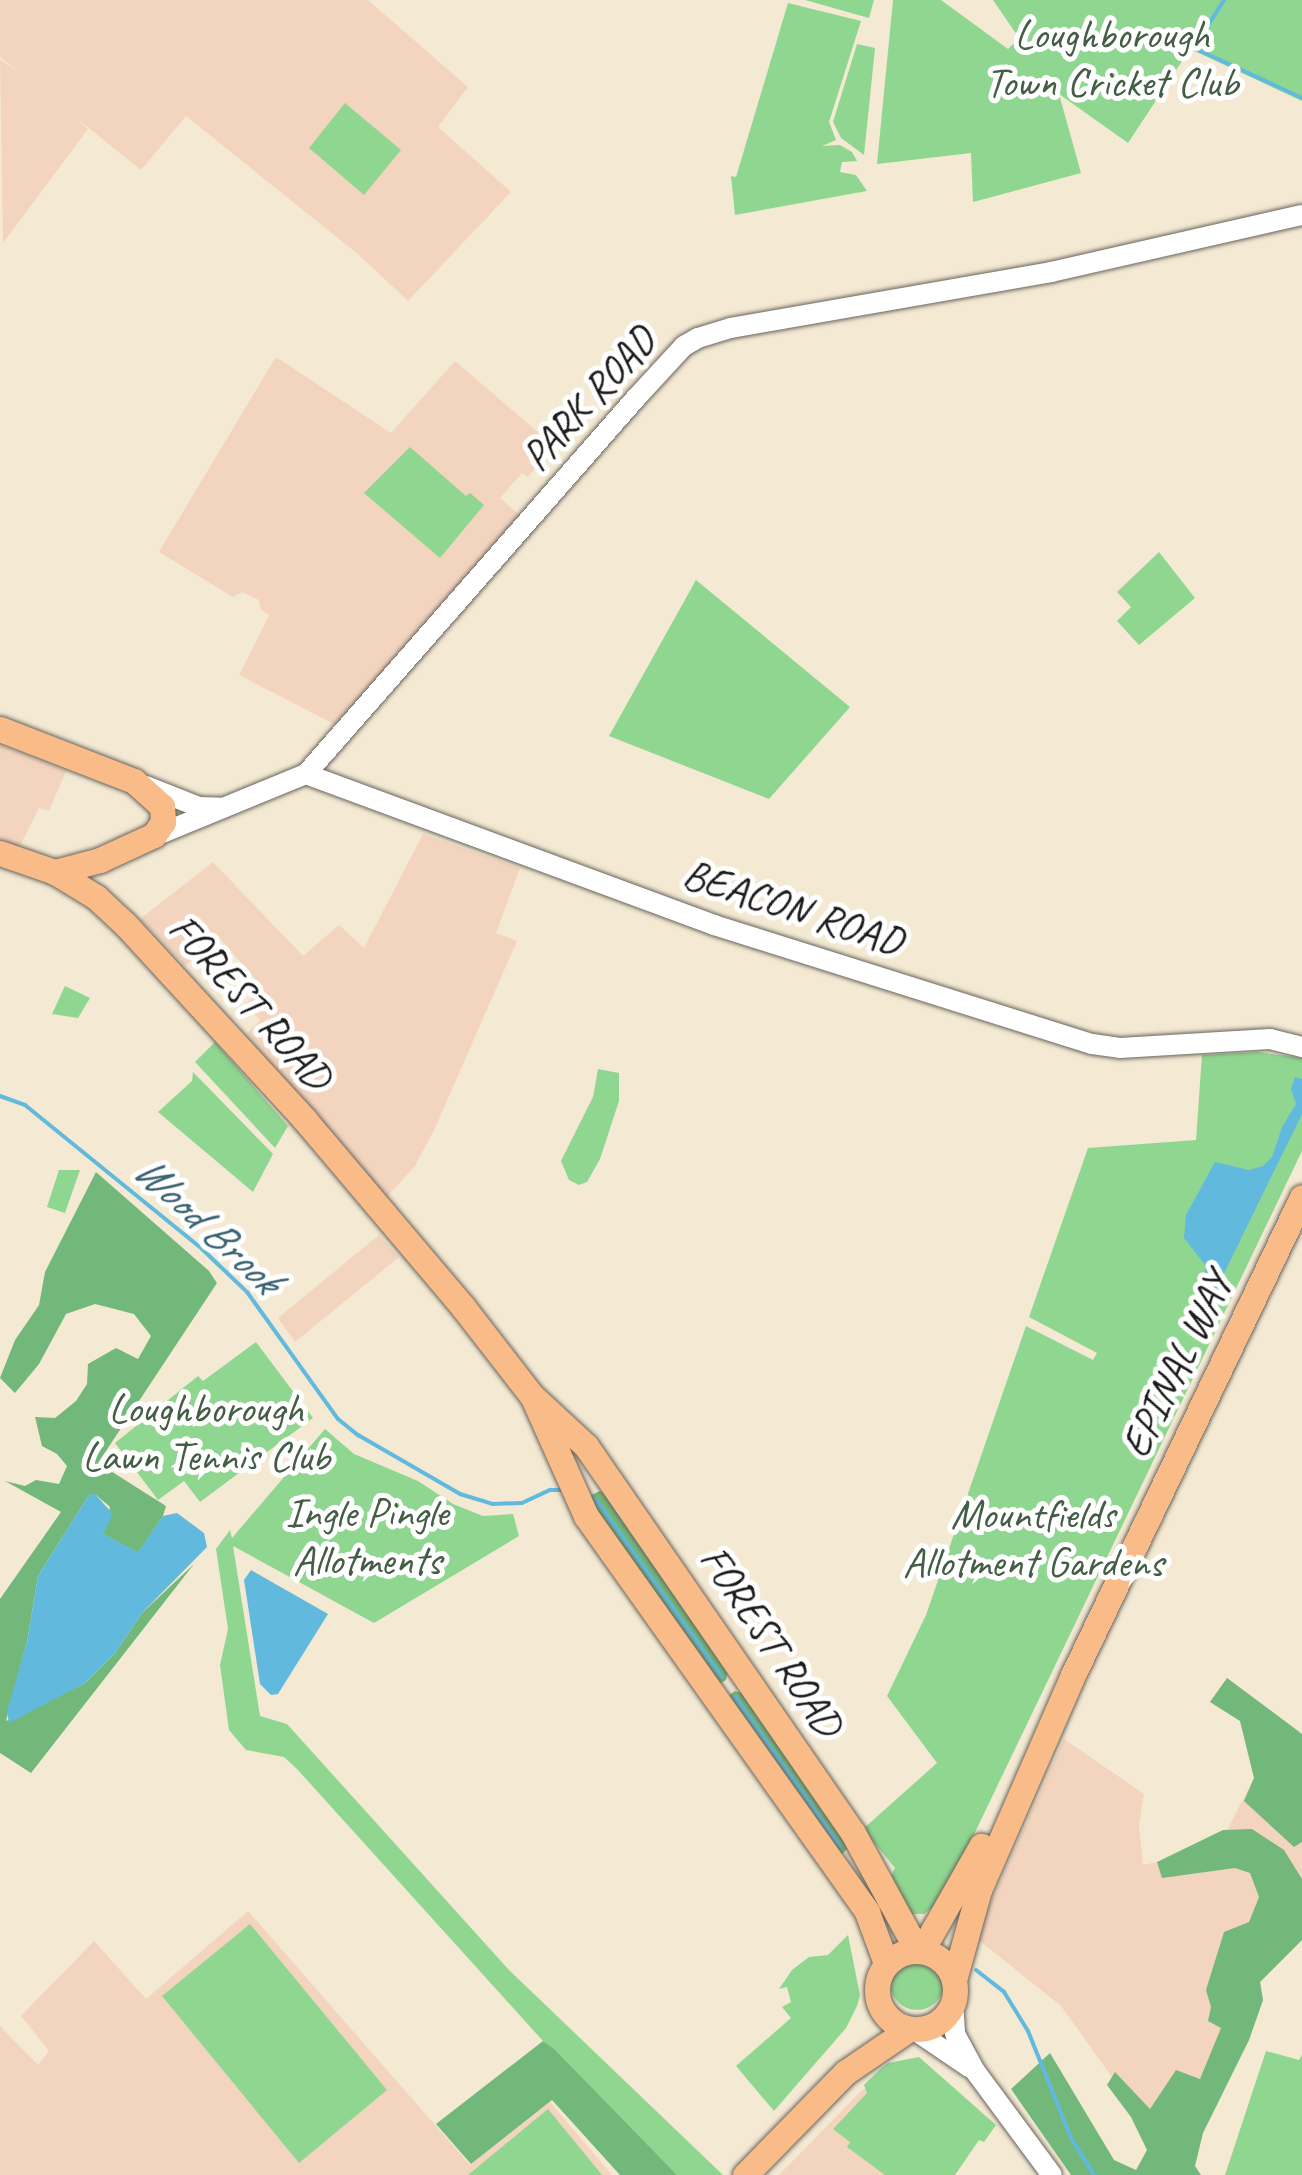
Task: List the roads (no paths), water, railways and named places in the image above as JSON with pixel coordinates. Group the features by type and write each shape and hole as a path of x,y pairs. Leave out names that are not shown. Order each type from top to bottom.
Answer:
{"main road":[{"path":"0,728 134,781 156,796 164,816 154,835 100,860 55,872"},
{"name":"FOREST ROAD","path":"0,852 55,872 96,897 305,1120 463,1306 532,1396 586,1516 867,1912 886,1963"},
{"path":"96,897 93,879 100,860"},
{"name":"EPINAL WAY","path":"953,1991 978,1890 1072,1676 1302,1197"},
{"name":"FOREST ROAD","path":"532,1396 564,1422 611,1478 853,1834 919,1950"},
{"path":"578,1498 585,1488 611,1478"},
{"path":"713,1697 746,1674"},
{"name":"EPINAL WAY","path":"919,1950 951,1906 1040,1727 1072,1676"},
{"path":"745,2175 846,2072 911,2029 936,2023 953,1991 942,1960 919,1950 898,1954 886,1963 878,1978 880,2006 874,2025 846,2072"},
{"path":"880,2006 896,2024 911,2029"}],"street":[{"name":"PARK ROAD","path":"124,848 306,774 636,398 684,346 698,338 731,328 1036,275 1302,215"},
{"name":"BEACON ROAD","path":"306,774 714,924 1092,1044 1120,1048 1270,1039 1302,1031"},
{"path":"134,781 199,806 225,808"},
{"name":"BEACON ROAD","path":"1270,1039 1302,1047"},
{"path":"953,1991 956,2034 975,2071 1052,2175"},
{"path":"911,2029 975,2071"}],"water":[{"path":"1295,1077 1302,1079 1302,1114 1211,1300 1198,1299 1206,1266 1184,1238 1186,1215 1215,1162 1249,1170 1263,1166 1272,1157 1282,1127 1296,1104 1291,1089"},
{"path":"95,1494 113,1514 103,1534 138,1552 163,1516 177,1513 204,1533 207,1547 142,1613 115,1653 85,1683 9,1723 7,1712 27,1642 38,1576 89,1495"},
{"path":"251,1570 328,1614 278,1694 271,1695 260,1684 244,1580"}],"waterway":[{"path":"1224,0 1194,48 1302,98"},
{"name":"Wood Brook","path":"0,1096 25,1105 202,1249 247,1292 338,1419 358,1435 460,1494 492,1504 522,1503 550,1490 564,1490"},
{"name":"Wood Brook","path":"596,1500 721,1676"},
{"name":"Wood Brook","path":"735,1697 839,1845"},
{"name":"Wood Brook","path":"976,1970 1004,1992 1028,2031 1071,2138 1094,2175"}],"park label":[{"name":"Loughborough Town Cricket Club","path":"1112,59"},
{"name":"Loughborough Lawn Tennis Club","path":"206,1433"},
{"name":"Ingle Pingle Allotments","path":"367,1537"},
{"name":"Mountfields Allotment Gardens","path":"1033,1539"}]}
